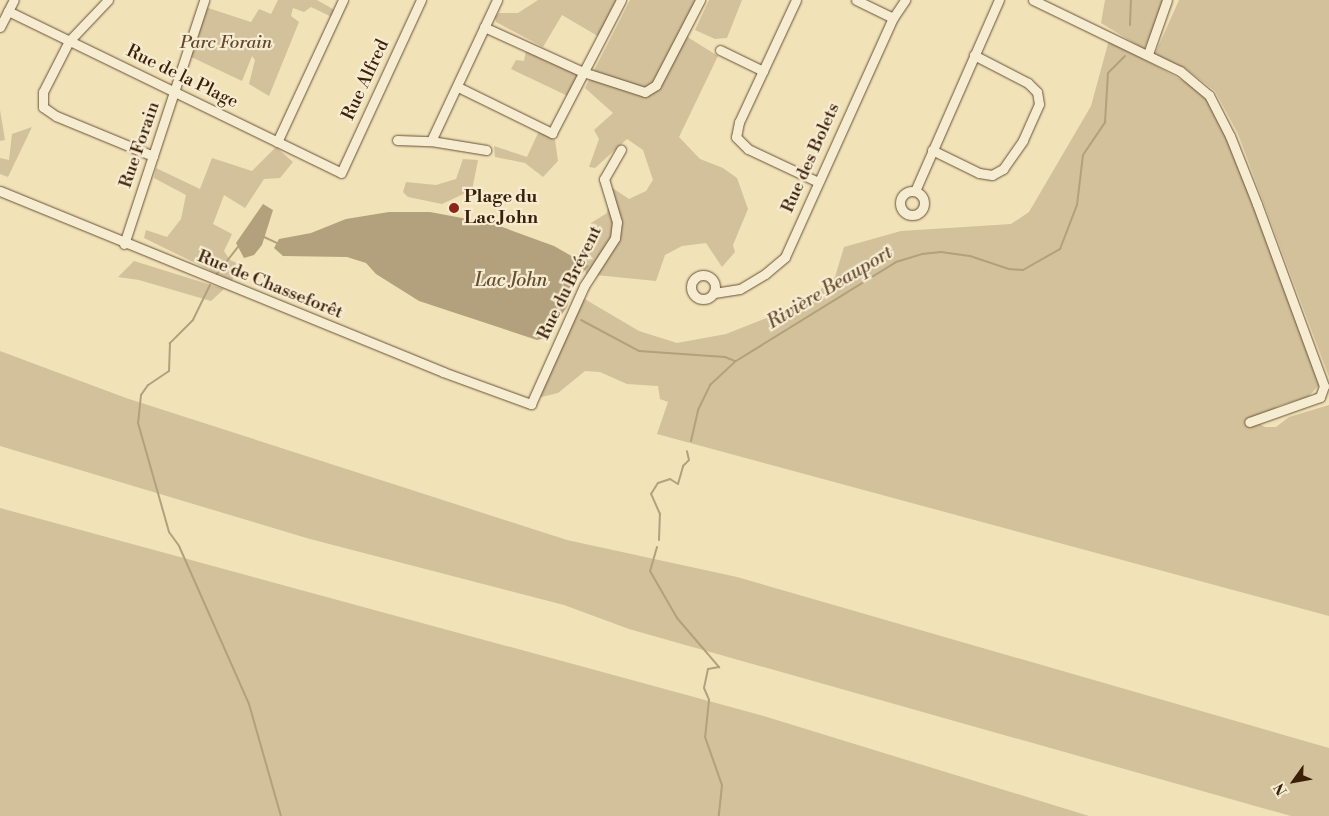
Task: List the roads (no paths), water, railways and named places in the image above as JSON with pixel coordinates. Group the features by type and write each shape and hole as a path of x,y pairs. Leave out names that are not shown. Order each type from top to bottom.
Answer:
{"street":[{"path":"0,27 14,0"},
{"path":"108,0 69,41 43,92 44,107 56,116 153,156"},
{"name":"Rue Forain","path":"124,244 204,0"},
{"path":"277,142 343,0"},
{"name":"Rue Alfred","path":"341,173 421,0"},
{"path":"431,141 458,87 497,0"},
{"path":"484,27 583,72 646,92 660,80 700,0"},
{"path":"796,0 739,122 736,137 748,149 818,182"},
{"path":"856,0 893,18"},
{"name":"Rue des Bolets","path":"714,293 740,289 765,274 784,257 893,18 905,0"},
{"path":"915,191 999,0"},
{"path":"1033,0 1180,70 1209,95 1257,204 1324,386 1320,397 1248,422"},
{"path":"1148,54 1167,0"},
{"path":"458,87 552,133 618,1"},
{"name":"Rue de la Plage","path":"8,11 341,173"},
{"path":"720,50 763,71"},
{"path":"932,150 979,173 992,175 1003,169 1023,140 1039,104 1037,92 1028,82 974,55"},
{"path":"397,140 431,141 486,150"},
{"name":"Rue du Brévent","path":"531,404 584,286 615,238 617,222 604,179 621,149"},
{"name":"Rue de Chasseforêt","path":"0,191 124,244 443,372 531,404"}],"water":[{"path":"263,204 273,210 262,245 254,255 244,258 236,243"},
{"name":"Lac John","path":"389,212 430,212 494,224 554,246 589,266 575,281 567,307 545,338 537,340 419,301 376,274 366,263 347,257 283,256 274,248 279,239 311,233 346,219"}],"waterway":[{"name":"Rivière Beauport","path":"1130,25 1131,0"},
{"name":"Rivière Beauport","path":"691,441 698,410 710,385 736,361 896,262 922,254 941,252 970,256 1009,269 1023,270 1060,249 1077,205 1083,155 1105,122 1108,73 1125,56"},
{"path":"264,237 277,243"},
{"path":"216,275 238,247"},
{"path":"210,285 193,320 170,343 169,371 148,385 141,395 138,423 169,532 179,546 249,704 281,816"},
{"path":"581,320 639,351 725,357 735,361"},
{"name":"Rivière Beauport","path":"659,540 660,514 651,494 658,483 670,479 678,484 683,466 689,460 687,451"},
{"name":"Rivière Beauport","path":"657,547 650,571 677,618 719,667 708,669 704,688 709,700 705,737 722,785 719,816"}],"place":[{"name":"Plage du Lac John","path":"454,208"}],"park label":[{"name":"Parc Forain","path":"226,43"}]}
